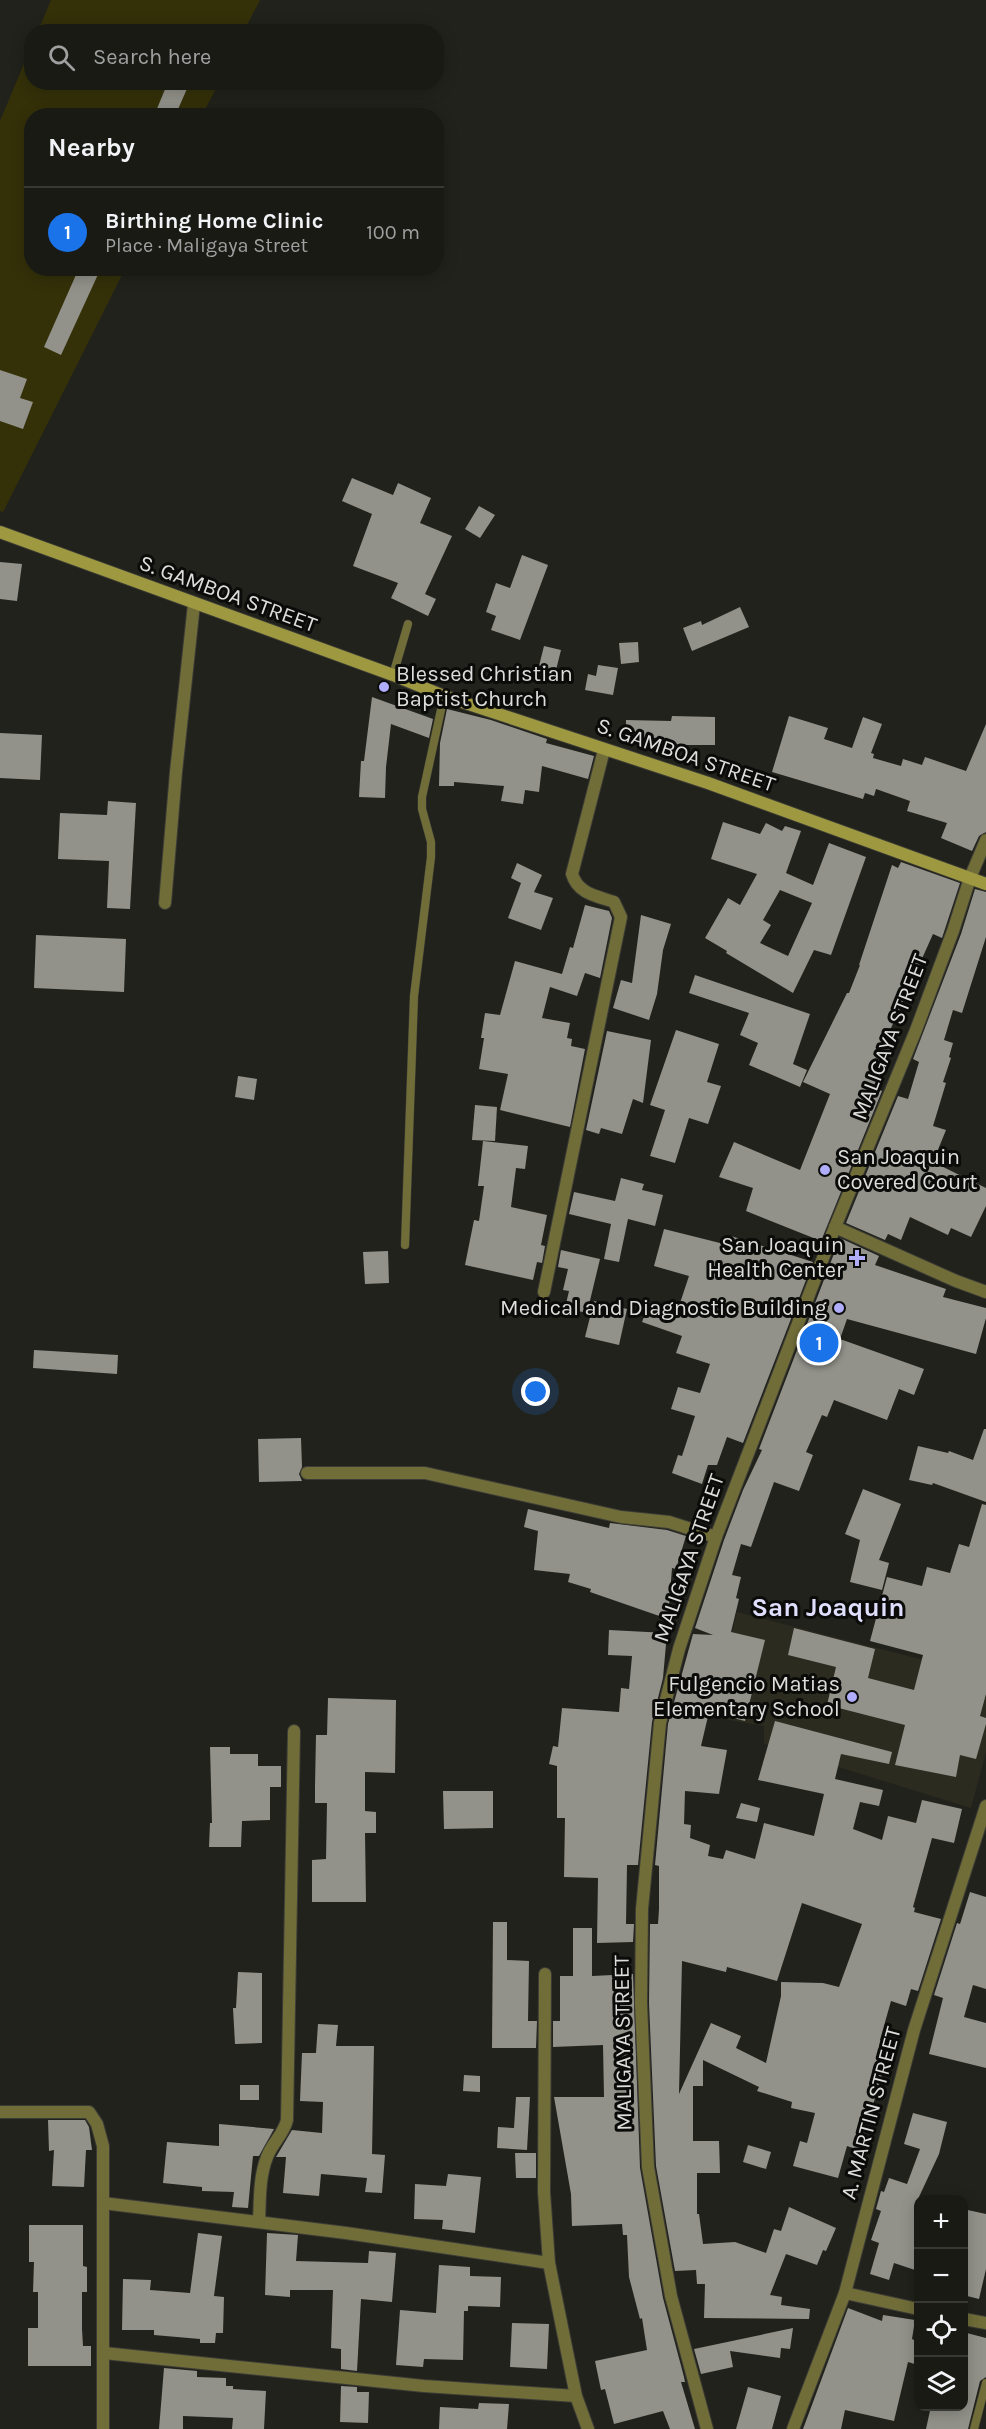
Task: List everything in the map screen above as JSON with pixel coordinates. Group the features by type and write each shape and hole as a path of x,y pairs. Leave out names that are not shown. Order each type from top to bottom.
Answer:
{"main road":[{"name":"S. GAMBOA STREET","path":"0,532 393,675 444,696 708,783 986,884"}],"street":[{"path":"165,903 194,604"},
{"path":"544,1292 621,917 614,902 581,890 572,874 604,750"},
{"name":"MALIGAYA STREET","path":"707,2429 671,2296 648,2167 641,2003 642,1909 660,1723 679,1649 716,1537 835,1227 920,1019 970,878 986,840"},
{"path":"835,1227 986,1292"},
{"path":"307,1473 425,1473 621,1517 669,1522 716,1537"},
{"path":"259,2222 262,2176 267,2156 285,2128 287,2120 294,1731"},
{"name":"A. MARTIN STREET","path":"793,2429 845,2293 914,2030 986,1806"},
{"path":"545,1974 544,2192 549,2263 576,2396 588,2429"},
{"path":"0,2112 89,2112 97,2124 103,2146 103,2429"},
{"path":"103,2203 346,2233 549,2263"},
{"path":"845,2293 914,2308"},
{"path":"968,2320 986,2324"},
{"path":"104,2353 424,2386 576,2396"}],"lane":[{"path":"393,675 408,624"},
{"path":"405,1245 414,996 431,857 431,842 422,809 422,797 444,696"},
{"path":"974,2429 986,2383"}],"shaded area":[{"path":"51,0 260,0 248,24 41,24"},
{"path":"24,64 24,90 215,90 206,108 24,108 24,276 121,276 3,512 0,511 0,121"},
{"name":"Fulgencio Matias Elementary School","path":"737,1612 986,1676 986,1752 971,1808 764,1744 764,1726 712,1717"}],"building":[{"path":"165,90 186,90 179,108 157,108"},
{"path":"75,276 97,276 61,355 44,347"},
{"path":"0,370 27,379 20,398 33,402 23,429 0,421"},
{"path":"352,478 393,495 398,483 431,498 420,523 452,536 425,594 436,599 428,616 391,598 398,583 353,566 372,514 342,501"},
{"path":"479,506 495,515 480,538 465,529"},
{"path":"522,555 548,565 520,640 491,630 496,616 486,612 496,583 510,588"},
{"path":"0,562 22,564 17,601 0,599"},
{"path":"740,607 749,627 692,651 683,628 701,621 702,625"},
{"path":"638,642 639,662 621,664 619,643"},
{"path":"544,646 561,650 556,670 539,666"},
{"path":"598,665 618,668 613,695 585,690 588,674 596,676"},
{"path":"372,697 433,719 429,738 391,724 385,798 359,797 361,761 364,761"},
{"path":"447,709 491,720 547,739 546,743 594,756 588,779 542,766 539,792 525,790 523,804 501,801 504,786 454,782 454,786 439,786 440,743"},
{"path":"672,716 715,717 715,745 660,745 660,738 626,737 626,720 671,721"},
{"path":"789,716 828,728 824,739 852,748 863,717 882,724 871,753 874,754 873,758 901,766 903,759 922,765 925,757 966,771 986,724 986,832 979,836 972,851 941,838 947,823 907,811 910,801 876,789 874,796 865,793 863,799 772,772"},
{"path":"0,733 42,735 40,780 0,778"},
{"path":"108,801 136,803 130,909 107,908 109,861 58,859 60,813 107,815"},
{"path":"723,822 760,834 766,823 782,831 785,826 801,831 786,873 813,885 829,843 866,857 831,955 814,950 793,993 705,938 728,898 740,905 757,874 711,859","holes":["780,890 812,903 788,956 760,943 771,925 763,920"]},
{"path":"901,862 960,883 942,938 933,934 883,1046 892,1050 875,1088 882,1091 821,1241 746,1211 753,1188 719,1177 734,1142 800,1170 830,1094 803,1082 849,993 892,865 898,868"},
{"path":"517,863 542,875 534,892 553,898 541,930 508,918 521,883 511,878"},
{"path":"975,889 986,892 986,937 962,1013 953,1010 944,1040 953,1043 943,1082 946,1083 933,1126 946,1130 933,1162 986,1188 986,1206 971,1237 951,1228 948,1235 910,1217 901,1240 888,1234 885,1240 846,1223 898,1096 908,1099 919,1062 913,1059 961,934"},
{"path":"585,905 609,911 612,918 600,978 585,973 577,996 550,987 542,1018 570,1023 567,1038 572,1039 571,1046 585,1049 570,1127 500,1110 508,1074 479,1069 484,1038 481,1038 485,1013 500,1015 515,961 562,974 570,947 573,948"},
{"path":"641,915 671,924 663,950 657,994 649,1020 613,1008 621,980 632,983"},
{"path":"36,935 126,939 124,992 34,988"},
{"path":"695,975 810,1014 793,1064 807,1070 800,1087 749,1065 758,1043 740,1035 749,1013 689,993"},
{"path":"676,1030 719,1044 707,1082 721,1086 708,1124 689,1118 675,1163 650,1156 665,1110 650,1105"},
{"path":"607,1031 651,1040 643,1103 633,1099 622,1134 601,1128 599,1134 586,1130"},
{"path":"238,1076 257,1079 254,1100 235,1097"},
{"path":"475,1105 497,1107 495,1141 472,1140"},
{"path":"483,1141 528,1146 525,1169 516,1168 511,1207 547,1215 541,1245 545,1246 542,1263 537,1262 533,1280 465,1265 474,1220 479,1221 484,1186 478,1186"},
{"path":"621,1178 644,1184 642,1190 663,1195 655,1226 628,1219 619,1262 604,1259 611,1224 569,1214 574,1192 615,1201"},
{"path":"664,1229 728,1245 731,1236 813,1262 743,1443 727,1437 717,1465 708,1465 702,1484 672,1473 678,1455 682,1456 695,1416 671,1409 678,1387 700,1393 710,1364 676,1353 682,1336 642,1322 650,1302 677,1312 689,1276 654,1266"},
{"path":"840,1238 879,1256 875,1265 946,1289 943,1297 986,1308 986,1318 976,1354 847,1319 840,1339 924,1369 914,1395 899,1389 887,1420 834,1400 827,1417 822,1415 806,1452 813,1455 799,1491 774,1482 751,1547 741,1544 732,1575 741,1577 736,1598 739,1599 731,1632 765,1640 745,1721 709,1712 701,1746 727,1750 719,1794 685,1791 684,1824 691,1825 690,1838 710,1845 708,1856 723,1859 726,1850 755,1859 764,1823 814,1836 824,1794 758,1780 775,1721 892,1752 889,1764 841,1754 835,1779 883,1790 879,1806 860,1802 853,1829 882,1840 888,1816 916,1823 922,1800 962,1809 954,1843 932,1838 913,1907 914,1912 941,1919 918,1991 911,1989 906,2006 891,2001 880,2040 891,2044 873,2105 867,2103 858,2131 865,2133 859,2150 847,2146 838,2178 793,2166 800,2141 807,2143 815,2113 791,2108 792,2102 757,2091 759,2087 703,2060 703,2086 693,2086 693,2141 719,2141 720,2173 697,2173 697,2214 699,2214 703,2244 735,2242 766,2253 774,2229 781,2231 789,2207 836,2228 817,2265 786,2254 770,2295 782,2297 781,2305 810,2309 809,2319 704,2318 705,2284 697,2284 696,2270 675,2271 656,2166 649,2003 650,1924 658,1924 659,1866 655,1865 668,1724 693,1634 713,1635 695,1628 724,1540 743,1490 762,1450 759,1449","holes":["802,1903 862,1924 839,1987 823,1983 781,1982 781,1996 766,2063 736,2048 741,2036 711,2023 679,2094 682,1961 726,1972 727,1967 777,1981"]},
{"path":"561,1250 600,1259 587,1313 565,1308 569,1291 563,1290 568,1269 558,1267"},
{"path":"388,1251 389,1283 365,1284 363,1252"},
{"path":"594,1301 627,1309 619,1345 585,1337"},
{"path":"34,1350 118,1355 117,1374 33,1368"},
{"path":"984,1429 986,1429 986,1502 933,1483 932,1485 909,1480 918,1446 948,1453 949,1451 973,1460"},
{"path":"301,1438 302,1467 299,1474 302,1481 259,1482 258,1439"},
{"path":"863,1489 901,1504 879,1560 889,1563 882,1590 850,1582 860,1540 845,1534"},
{"path":"982,1504 986,1505 986,1694 980,1716 986,1718 986,1724 976,1759 960,1755 956,1777 895,1765 905,1725 827,1705 836,1667 788,1655 794,1628 875,1649 868,1678 914,1690 923,1655 870,1641 887,1577 922,1586 927,1567 950,1573 959,1544 969,1547"},
{"path":"528,1509 609,1528 610,1523 667,1530 686,1536 676,1569 672,1568 668,1619 568,1582 570,1574 534,1570 538,1531 524,1527"},
{"path":"609,1630 667,1633 663,1678 652,1722 638,1865 627,1865 626,1924 634,1924 633,1942 597,1943 598,1878 564,1877 565,1818 557,1818 557,1766 549,1764 553,1746 558,1747 562,1708 619,1712 621,1688 629,1689 632,1656 608,1655"},
{"path":"328,1698 396,1700 395,1773 365,1772 365,1811 376,1812 376,1833 365,1833 366,1902 312,1902 312,1860 326,1859 327,1803 315,1803 315,1786 316,1735 327,1735"},
{"path":"210,1747 230,1747 230,1754 258,1754 258,1766 281,1766 281,1787 270,1787 270,1820 242,1821 241,1847 209,1847 210,1823 212,1823"},
{"path":"443,1791 493,1791 493,1828 444,1829"},
{"path":"741,1803 760,1808 757,1822 736,1818"},
{"path":"970,1892 986,1897 986,1989 973,1985 964,2017 986,2023 986,2068 929,2054 943,1998 934,1995 957,1923 960,1924"},
{"path":"493,1922 507,1922 507,1960 529,1961 528,2021 537,2021 536,2048 492,2048"},
{"path":"573,1928 592,1928 592,1976 633,1974 640,2168 663,2298 685,2382 681,2382 695,2429 670,2429 663,2411 614,2424 605,2389 601,2390 595,2361 647,2350 642,2318 640,2319 629,2277 627,2235 623,2235 622,2224 572,2226 571,2194 554,2097 604,2097 603,2045 553,2047 553,2021 560,2021 560,1976 573,1976"},
{"path":"238,1972 262,1973 262,2043 235,2044 233,2008 236,2008"},
{"path":"318,2024 338,2025 336,2046 374,2046 372,2154 385,2155 382,2193 365,2192 367,2178 321,2174 319,2196 283,2193 286,2157 276,2157 292,2130 322,2133 323,2102 300,2101 302,2053 316,2053"},
{"path":"464,2075 480,2076 480,2092 463,2091"},
{"path":"240,2085 259,2085 259,2100 240,2100"},
{"path":"516,2097 530,2097 527,2150 497,2148 498,2127 514,2128"},
{"path":"913,2113 947,2122 939,2154 920,2195 914,2195 914,2270 894,2263 889,2280 870,2274 879,2243 871,2240 881,2211 876,2209 881,2191 884,2192 889,2178 907,2184 920,2149 904,2144"},
{"path":"48,2120 85,2120 89,2127 92,2150 86,2150 84,2187 52,2186 54,2150 49,2151"},
{"path":"219,2124 274,2129 259,2156 253,2156 248,2208 232,2207 234,2192 202,2191 202,2187 163,2183 167,2142 219,2146"},
{"path":"748,2145 771,2152 766,2169 743,2162"},
{"path":"515,2153 536,2153 536,2178 516,2178"},
{"path":"448,2174 481,2177 475,2233 442,2229 443,2220 414,2219 415,2184 446,2186"},
{"path":"968,2210 986,2214 986,2269 979,2299 968,2296"},
{"path":"29,2225 83,2225 83,2266 87,2267 87,2292 82,2292 82,2329 83,2346 91,2346 91,2366 28,2366 28,2328 38,2328 38,2292 33,2292 34,2262 29,2262"},
{"path":"198,2233 222,2236 214,2296 224,2297 223,2333 216,2333 215,2343 200,2343 200,2339 154,2335 154,2330 122,2330 123,2279 151,2280 150,2290 190,2293"},
{"path":"267,2233 298,2235 296,2261 368,2263 369,2251 396,2253 392,2302 361,2299 357,2371 341,2369 341,2349 331,2348 333,2290 290,2290 290,2297 265,2295"},
{"path":"439,2265 470,2267 470,2276 501,2277 500,2307 468,2306 468,2311 464,2311 463,2360 424,2359 423,2367 396,2365 400,2310 436,2313"},
{"path":"848,2308 882,2321 883,2315 914,2320 912,2339 914,2340 914,2364 908,2362 894,2421 845,2410 841,2429 803,2429"},
{"path":"512,2323 549,2324 547,2369 510,2367"},
{"path":"793,2328 790,2349 781,2348 780,2358 730,2351 733,2367 701,2374 694,2349"},
{"path":"968,2333 986,2338 986,2377 980,2381 968,2429 926,2429 930,2411 968,2411"},
{"path":"164,2368 197,2371 197,2377 226,2378 226,2386 233,2386 233,2389 266,2391 264,2429 232,2429 233,2418 183,2416 183,2429 159,2429"},
{"path":"341,2386 357,2387 357,2392 369,2392 368,2423 340,2422"},
{"path":"748,2387 781,2396 772,2429 736,2429"},
{"path":"479,2403 509,2404 507,2429 439,2429 440,2407 478,2409"}],"place":[{"name":"Blessed Christian Baptist Church","path":"384,687"},
{"name":"San Joaquin Covered Court","path":"825,1170"},
{"name":"San Joaquin Health Center","path":"857,1258"},
{"name":"Medical and Diagnostic Building","path":"839,1308"},
{"name":"Birthing Home Clinic","path":"819,1343"},
{"name":"Fulgencio Matias Elementary School","path":"852,1697"}],"district":[{"name":"San Joaquin","path":"828,1607"}]}
